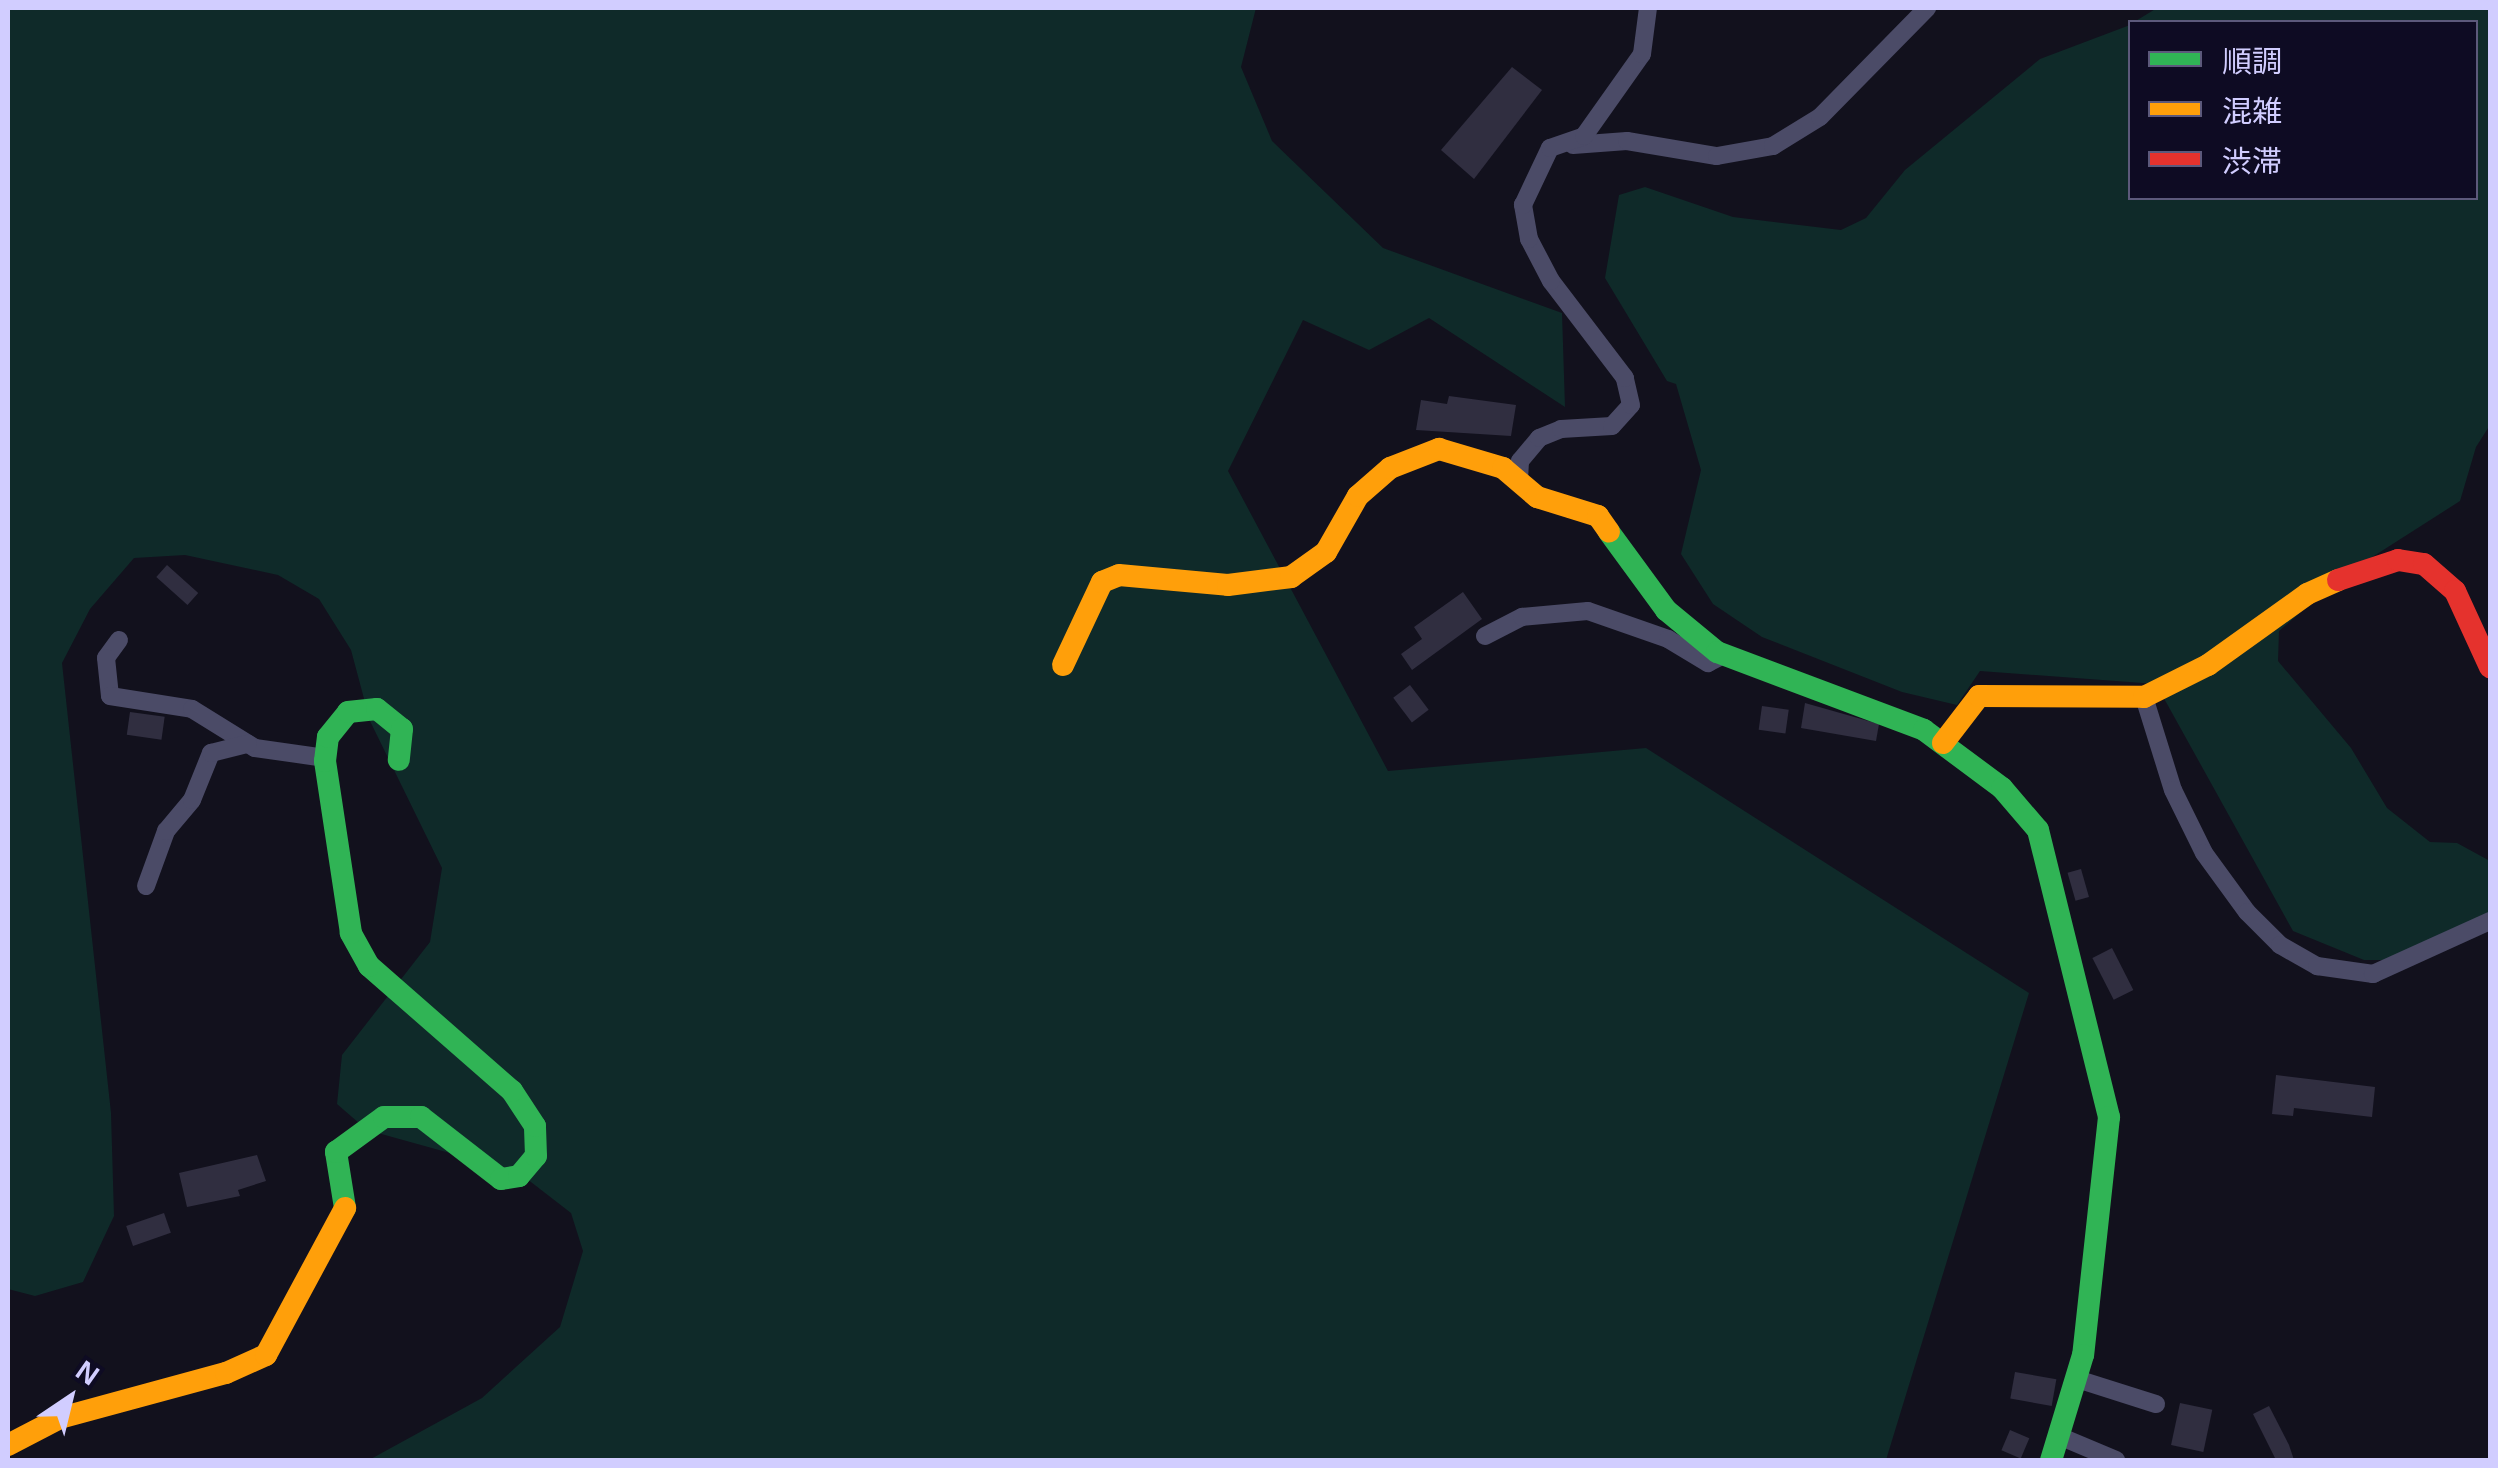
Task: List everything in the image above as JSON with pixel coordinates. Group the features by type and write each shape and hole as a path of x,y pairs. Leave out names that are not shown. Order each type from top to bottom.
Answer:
{"street":[{"path":"1519,480 1531,444 1560,429 1621,422 1632,397 1529,239 1524,194 1542,158 1557,146 1584,136 1642,54 1648,8"},
{"path":"1557,146 1627,141 1717,156 1774,146 1820,117 1927,8"},
{"path":"1063,665 1102,582 1130,576 1228,586 1291,576 1326,552 1358,496 1390,468 1424,450 1475,458 1519,480 1537,497 1586,510 1613,529 1666,610 1724,655 1855,698 1943,743 2014,798 2038,830 2104,1084 2108,1137 2078,1379 2050,1460"},
{"path":"1943,743 1979,696 2144,696 2208,665 2307,594 2368,566 2398,560 2424,564 2455,591 2490,667"},
{"path":"1485,636 1522,617 1588,611 1668,638 1708,663 1724,655"},
{"path":"119,640 106,658 110,696 192,709 248,744 325,758"},
{"path":"2144,696 2173,790 2204,853 2246,912 2280,945 2317,966 2373,974 2490,921"},
{"path":"8,1444 60,1418 226,1373 266,1354 346,1215 336,1152 362,1128 384,1117 421,1117 501,1179 519,1176 536,1156 535,1126 512,1091 369,966 355,943 325,758 335,727 364,708 377,709 402,729 399,760"},
{"path":"146,886 166,832 192,800 211,753 248,744"},
{"path":"2078,1379 2156,1404"},
{"path":"2060,1436 2116,1460"}],"green space":[{"path":"8,8 1256,8 1241,67 1272,141 1383,248 1562,313 1565,407 1429,318 1369,350 1303,320 1228,471 1388,771 1646,748 2029,993 1886,1460 369,1460 482,1398 560,1327 583,1251 571,1213 518,1172 367,1130 337,1104 342,1055 430,942 442,868 370,721 351,650 319,599 278,575 185,555 134,558 90,609 62,663 111,1113 114,1216 83,1282 35,1296 8,1289"},
{"path":"2157,8 2490,8 2490,425 2476,447 2460,501 2341,577 2279,631 2278,661 2351,748 2387,808 2430,842 2457,843 2490,861 2490,918 2392,960 2364,960 2293,931 2156,684 1980,671 1957,705 1902,692 1762,637 1713,604 1681,554 1701,470 1676,384 1667,381 1605,278 1619,195 1645,187 1733,217 1841,230 1866,218 1905,170 2040,59 2128,26 2128,200 2478,200 2478,20 2137,20"}],"building":[{"path":"1512,67 1542,90 1474,179 1441,150"},
{"path":"1449,396 1516,405 1511,436 1416,430 1421,400 1447,404"},
{"path":"167,565 198,593 188,605 156,577"},
{"path":"1463,592 1482,619 1412,670 1401,654 1422,639 1414,627"},
{"path":"1410,685 1429,710 1412,722 1393,698"},
{"path":"1805,703 1879,724 1876,741 1801,728"},
{"path":"1762,706 1789,710 1785,734 1759,730"},
{"path":"130,712 165,717 161,740 127,735"},
{"path":"2081,869 2089,897 2076,901 2068,873"},
{"path":"2112,948 2133,990 2114,1000 2092,958"},
{"path":"2276,1075 2375,1087 2372,1117 2294,1108 2293,1116 2272,1114"},
{"path":"257,1155 266,1181 238,1190 240,1196 187,1207 179,1173"},
{"path":"164,1213 171,1233 133,1246 126,1226"},
{"path":"2015,1372 2056,1379 2052,1406 2010,1399"},
{"path":"2180,1403 2212,1410 2203,1452 2171,1445"},
{"path":"2269,1406 2294,1460 2276,1460 2253,1414"},
{"path":"2010,1430 2029,1438 2021,1458 2001,1450"}],"traffic: fast":[{"path":"1609,532 1666,610 1717,652 1924,730 2002,788 2038,830 2109,1117 2083,1355 2051,1460"},
{"path":"345,1208 336,1152 384,1117 421,1117 501,1179 519,1176 536,1156 535,1126 512,1091 369,966 351,933 325,761 328,737 348,712 377,709 402,729 399,760"}],"traffic: slow":[{"path":"1063,665 1102,582 1119,575 1228,585 1291,577 1326,552 1358,496 1390,468 1439,449 1503,468 1537,497 1598,516 1609,532"},
{"path":"1943,743 1979,696 2144,697 2208,665 2307,594 2338,580"},
{"path":"8,1445 60,1418 226,1373 266,1355 345,1208"}],"traffic: jam":[{"path":"2338,580 2398,560 2424,564 2455,591 2490,667"}]}
